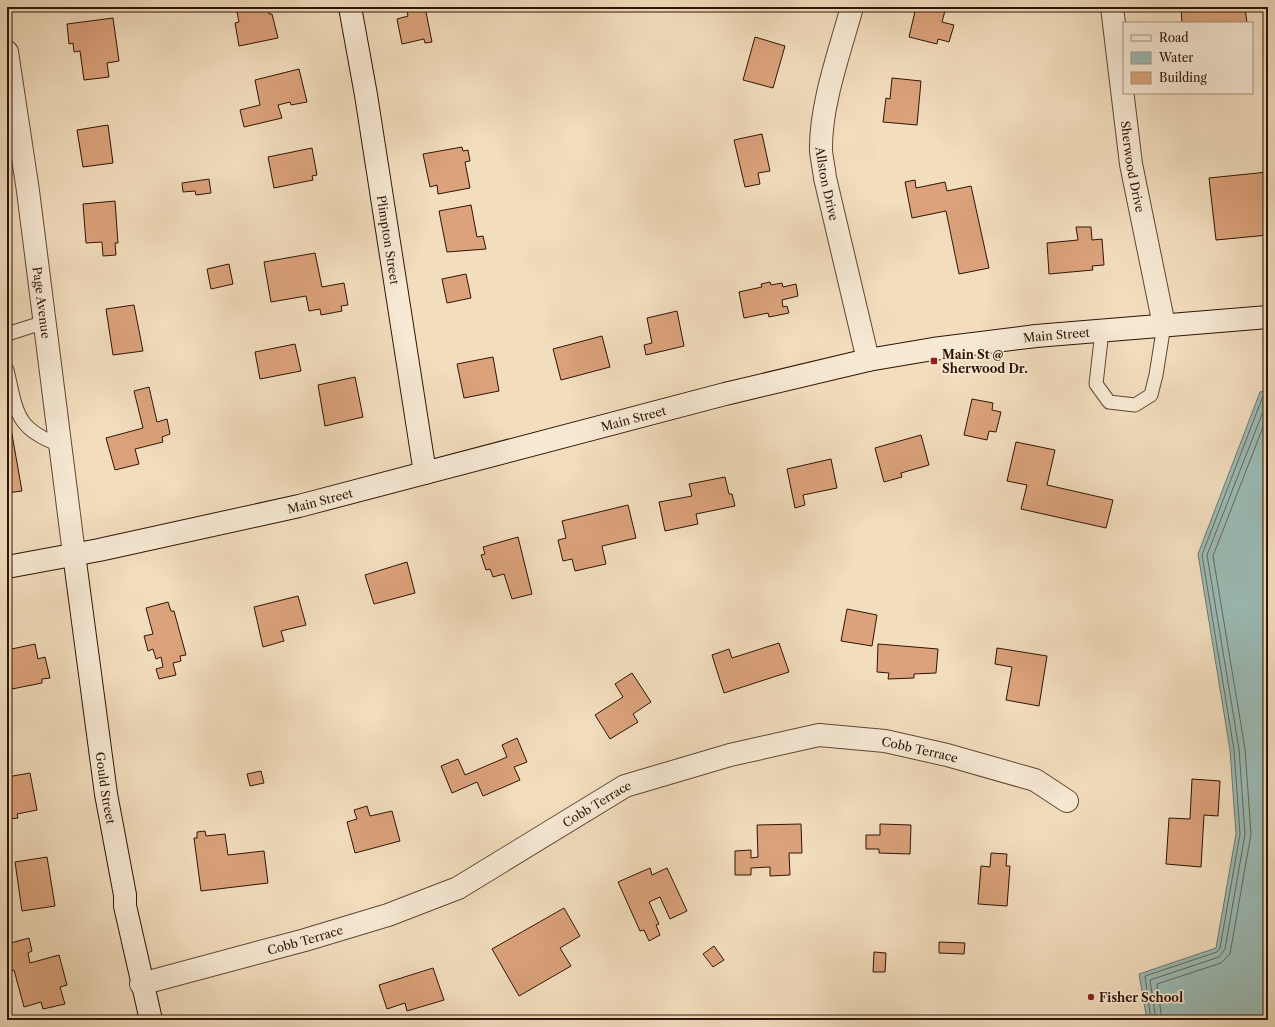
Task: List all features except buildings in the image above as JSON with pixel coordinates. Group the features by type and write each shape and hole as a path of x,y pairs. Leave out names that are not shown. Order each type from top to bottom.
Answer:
{"street":[{"name":"Plimpton Street","path":"350,7 367,103 425,473"},
{"name":"Allston Drive","path":"852,7 829,93 823,123 821,151 825,178 868,360"},
{"name":"Sherwood Drive","path":"1112,7 1131,164 1164,325"},
{"name":"Page Avenue","path":"7,52 28,191 74,554"},
{"name":"Main Street","path":"7,567 299,506 725,394 868,360 977,343 1164,325 1268,317"},
{"name":"Gould Street","path":"74,554 106,794 142,984 151,1020"},
{"name":"Cobb Terrace","path":"142,984 305,940 388,915 458,888 625,786 723,757 819,735 885,741 947,756 1035,780 1067,801"}],"lane":[{"path":"7,334 45,322"},
{"path":"1102,331 1096,384 1109,402 1135,405 1151,395 1156,375 1164,325"},
{"path":"7,370 15,404 22,422 41,438 60,445"}],"water":[{"path":"1268,390 1268,1020 1147,1020 1139,974 1216,948 1236,834 1230,750 1198,554 1260,392"}],"place":[{"name":"Main St @ Sherwood Dr.","path":"934,361"},
{"name":"Fisher School","path":"1091,997"}]}
